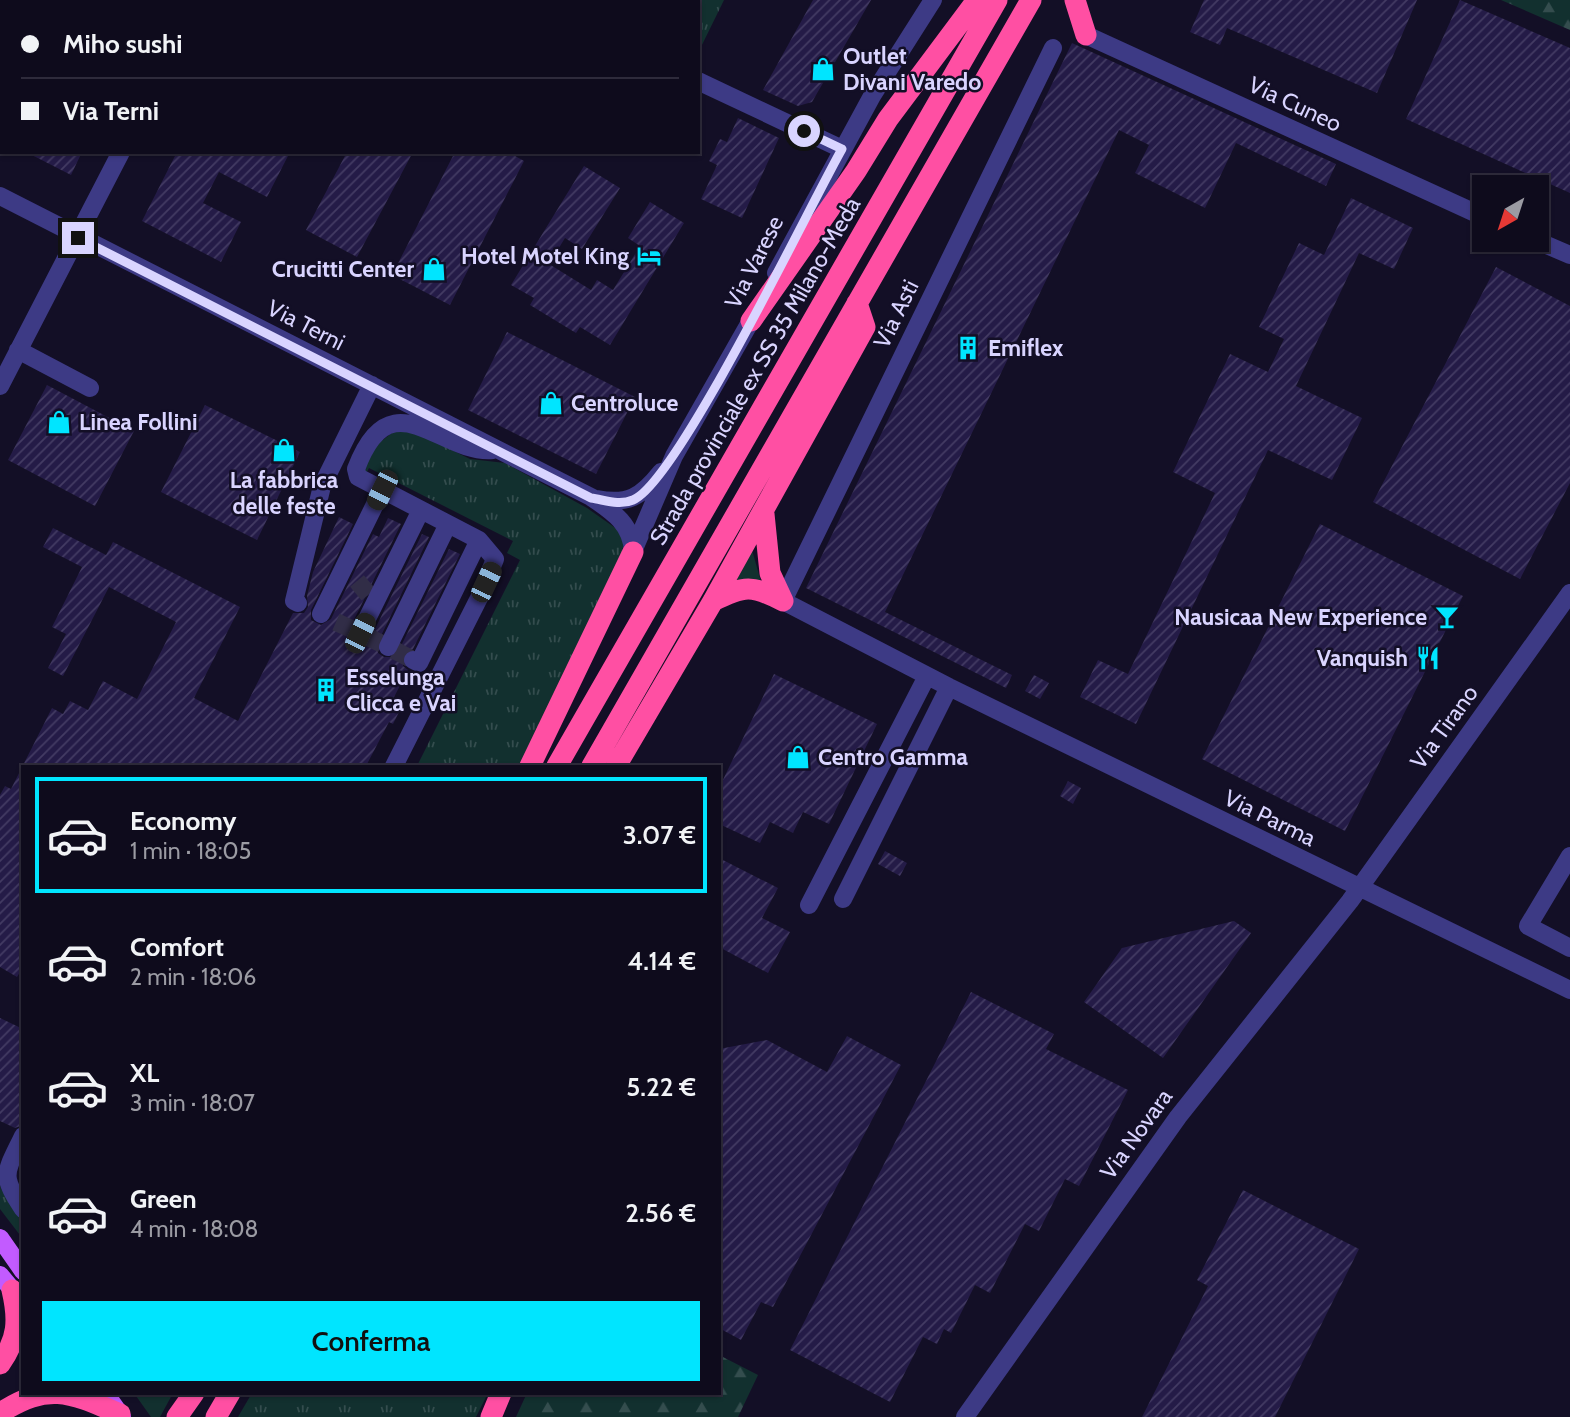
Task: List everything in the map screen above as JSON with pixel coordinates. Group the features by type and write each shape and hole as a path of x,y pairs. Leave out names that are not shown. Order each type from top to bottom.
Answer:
{"highway":[{"path":"751,321 844,190 888,119 990,0"},
{"name":"Strada provinciale ex SS 35 Milano-Meda","path":"558,765 990,0"},
{"path":"1075,0 1086,34"},
{"path":"593,765 1027,8"},
{"path":"617,765 764,512 865,327 857,303"},
{"path":"764,512 770,573 783,601"},
{"path":"530,765 633,552"},
{"path":"713,601 738,589 757,588 783,601"},
{"path":"0,1364 16,1338 18,1315 12,1289"},
{"path":"0,1413 26,1396 37,1395"},
{"path":"72,1395 121,1415"},
{"path":"177,1417 194,1395"},
{"path":"183,1417 195,1395"},
{"path":"217,1417 229,1395"},
{"path":"491,1417 500,1395"}],"main road":[{"path":"0,1238 21,1268"},
{"path":"106,1395 121,1415"}],"street":[{"name":"Via Varese","path":"633,552 674,456 751,321 842,149 933,0"},
{"name":"Via Cuneo","path":"1086,34 1472,211"},
{"name":"Via Asti","path":"783,601 1054,48"},
{"path":"700,82 842,149"},
{"path":"0,386 120,154"},
{"name":"Via Terni","path":"0,196 591,498"},
{"path":"1549,246 1570,255"},
{"path":"18,350 90,388"},
{"path":"377,388 353,451 358,477 479,540 495,559 493,568 394,765"},
{"path":"298,603 294,601 322,486 377,388"},
{"path":"356,469 372,438 388,426 408,424 429,428 470,449 498,449"},
{"path":"591,498 616,503 634,500 650,486 674,456"},
{"path":"357,581 352,576 387,493"},
{"path":"325,616 387,493"},
{"path":"591,498 625,524 632,537 633,552"},
{"path":"360,634 373,601 421,510"},
{"path":"389,648 448,524"},
{"path":"416,661 479,540"},
{"name":"Via Tirano","path":"1358,889 1570,593"},
{"name":"Via Parma","path":"783,601 949,687 1358,889 1570,990"},
{"path":"809,905 927,676"},
{"path":"843,899 949,687"},
{"path":"1570,856 1528,926 1570,948"},
{"name":"Via Novara","path":"964,1417 1178,1117 1358,889"},
{"path":"21,1140 4,1178 5,1187 21,1207"}],"green space":[{"path":"700,0 724,0 700,49"},
{"path":"1501,0 1570,0 1570,30"},
{"path":"396,430 411,430 470,459 505,463 587,508 621,532 624,543 621,556 522,765 418,765 520,560 507,553 513,541 369,468 361,483 367,452"},
{"path":"752,550 761,582 735,580"},
{"path":"0,1183 1,1189 21,1215 21,1236 0,1209"},
{"path":"721,1356 758,1375 738,1417 516,1417 526,1395 721,1395"},
{"path":"135,1395 172,1395 160,1417 151,1417"},
{"path":"251,1395 487,1395 476,1417 238,1417"}],"building":[{"path":"813,0 871,0 812,102 798,106 763,90"},
{"path":"1204,0 1417,0 1377,93 1227,28 1220,45 1190,32"},
{"path":"1460,0 1570,48 1570,193 1549,184 1549,175 1530,175 1406,119"},
{"name":"Emiflex","path":"1072,43 1336,164 1326,186 1236,143 1205,208 1135,173 1149,145 1119,130 885,612 1012,675 1006,688 806,588"},
{"path":"738,118 779,138 742,218 701,199 717,165 709,161 720,139 727,142"},
{"path":"30,154 81,154 71,175"},
{"path":"176,154 289,154 267,197 219,172 203,203 241,222 221,262 142,221"},
{"path":"346,154 412,154 357,257 306,230"},
{"path":"454,154 512,154 524,161 450,305 392,275"},
{"name":"Hotel Motel King","path":"584,166 620,188 582,249 565,238 549,264 591,290 597,280 613,290 640,246 628,238 650,202 684,223 610,345 580,327 576,333 530,305 534,298 511,285"},
{"path":"1351,198 1413,228 1394,269 1359,253 1296,386 1362,418 1332,480 1268,450 1136,724 1080,697 1098,660 1128,674 1215,493 1173,472 1230,354 1268,372 1284,339 1259,327 1299,243 1324,255"},
{"path":"1496,267 1570,306 1570,483 1520,579 1373,502"},
{"name":"Centroluce","path":"507,332 635,397 596,474 468,410"},
{"path":"47,385 134,431 95,506 8,460"},
{"path":"205,405 300,452 257,540 161,492"},
{"path":"339,517 353,524 311,610 311,620 321,625 331,619 373,534 379,537 388,518 401,524 350,628 350,639 361,644 370,639 422,534 429,537 378,642 378,653 384,657 394,657 449,549 460,554 413,649 403,656 403,666 408,670 392,701 402,706 393,724 389,722 367,765 23,765 52,708 63,714 70,701 88,710 103,681 137,699 176,622 109,587 63,676 48,668 66,634 52,627 82,567 43,547 53,528 106,555 113,542 240,607 194,698 238,721 293,613 304,613 308,607 307,596 313,572"},
{"path":"1320,524 1463,596 1345,831 1202,759"},
{"path":"774,674 877,724 829,824 803,812 793,833 770,822 760,843 721,825 721,784"},
{"path":"1034,675 1049,683 1040,699 1025,691"},
{"path":"21,769 21,970 17,977 0,967 0,795 5,786 11,789"},
{"path":"1068,781 1081,788 1073,804 1060,796"},
{"path":"885,851 907,863 900,876 878,864"},
{"path":"721,859 778,888 762,918 790,932 768,973 721,948"},
{"path":"1234,921 1251,933 1163,1058 1084,1002 1122,948"},
{"path":"971,992 1054,1034 1046,1049 1128,1090 1079,1186 1065,1179 1039,1231 1025,1224 990,1293 975,1285 951,1333 944,1329 937,1344 923,1337 890,1402 790,1350"},
{"path":"0,1018 21,1028 21,1126 15,1128 0,1121"},
{"path":"847,1036 901,1065 773,1307 761,1302 741,1340 721,1329 721,1049 767,1040 827,1072"},
{"path":"1243,1190 1359,1249 1275,1417 1142,1417 1208,1286 1197,1280"}],"tunnel":[{"path":"357,581 372,599"},
{"path":"336,622 356,631"},
{"path":"366,636 384,645"},
{"path":"394,650 413,660"}],"place":[{"name":"Outlet Divani Varedo","path":"823,69"},
{"name":"Hotel Motel King","path":"649,256"},
{"name":"Crucitti Center","path":"434,269"},
{"name":"Emiflex","path":"968,348"},
{"name":"Centroluce","path":"551,403"},
{"name":"Linea Follini","path":"59,422"},
{"name":"La fabbrica delle feste","path":"284,450"},
{"name":"Nausicaa New Experience","path":"1447,617"},
{"name":"Vanquish","path":"1428,658"},
{"name":"Esselunga Clicca e Vai","path":"326,690"},
{"name":"Centro Gamma","path":"798,757"}],"route":[{"path":"78,238 591,498 616,503 634,500 650,486 674,456 751,321 813,199 842,149 804,131"}]}
